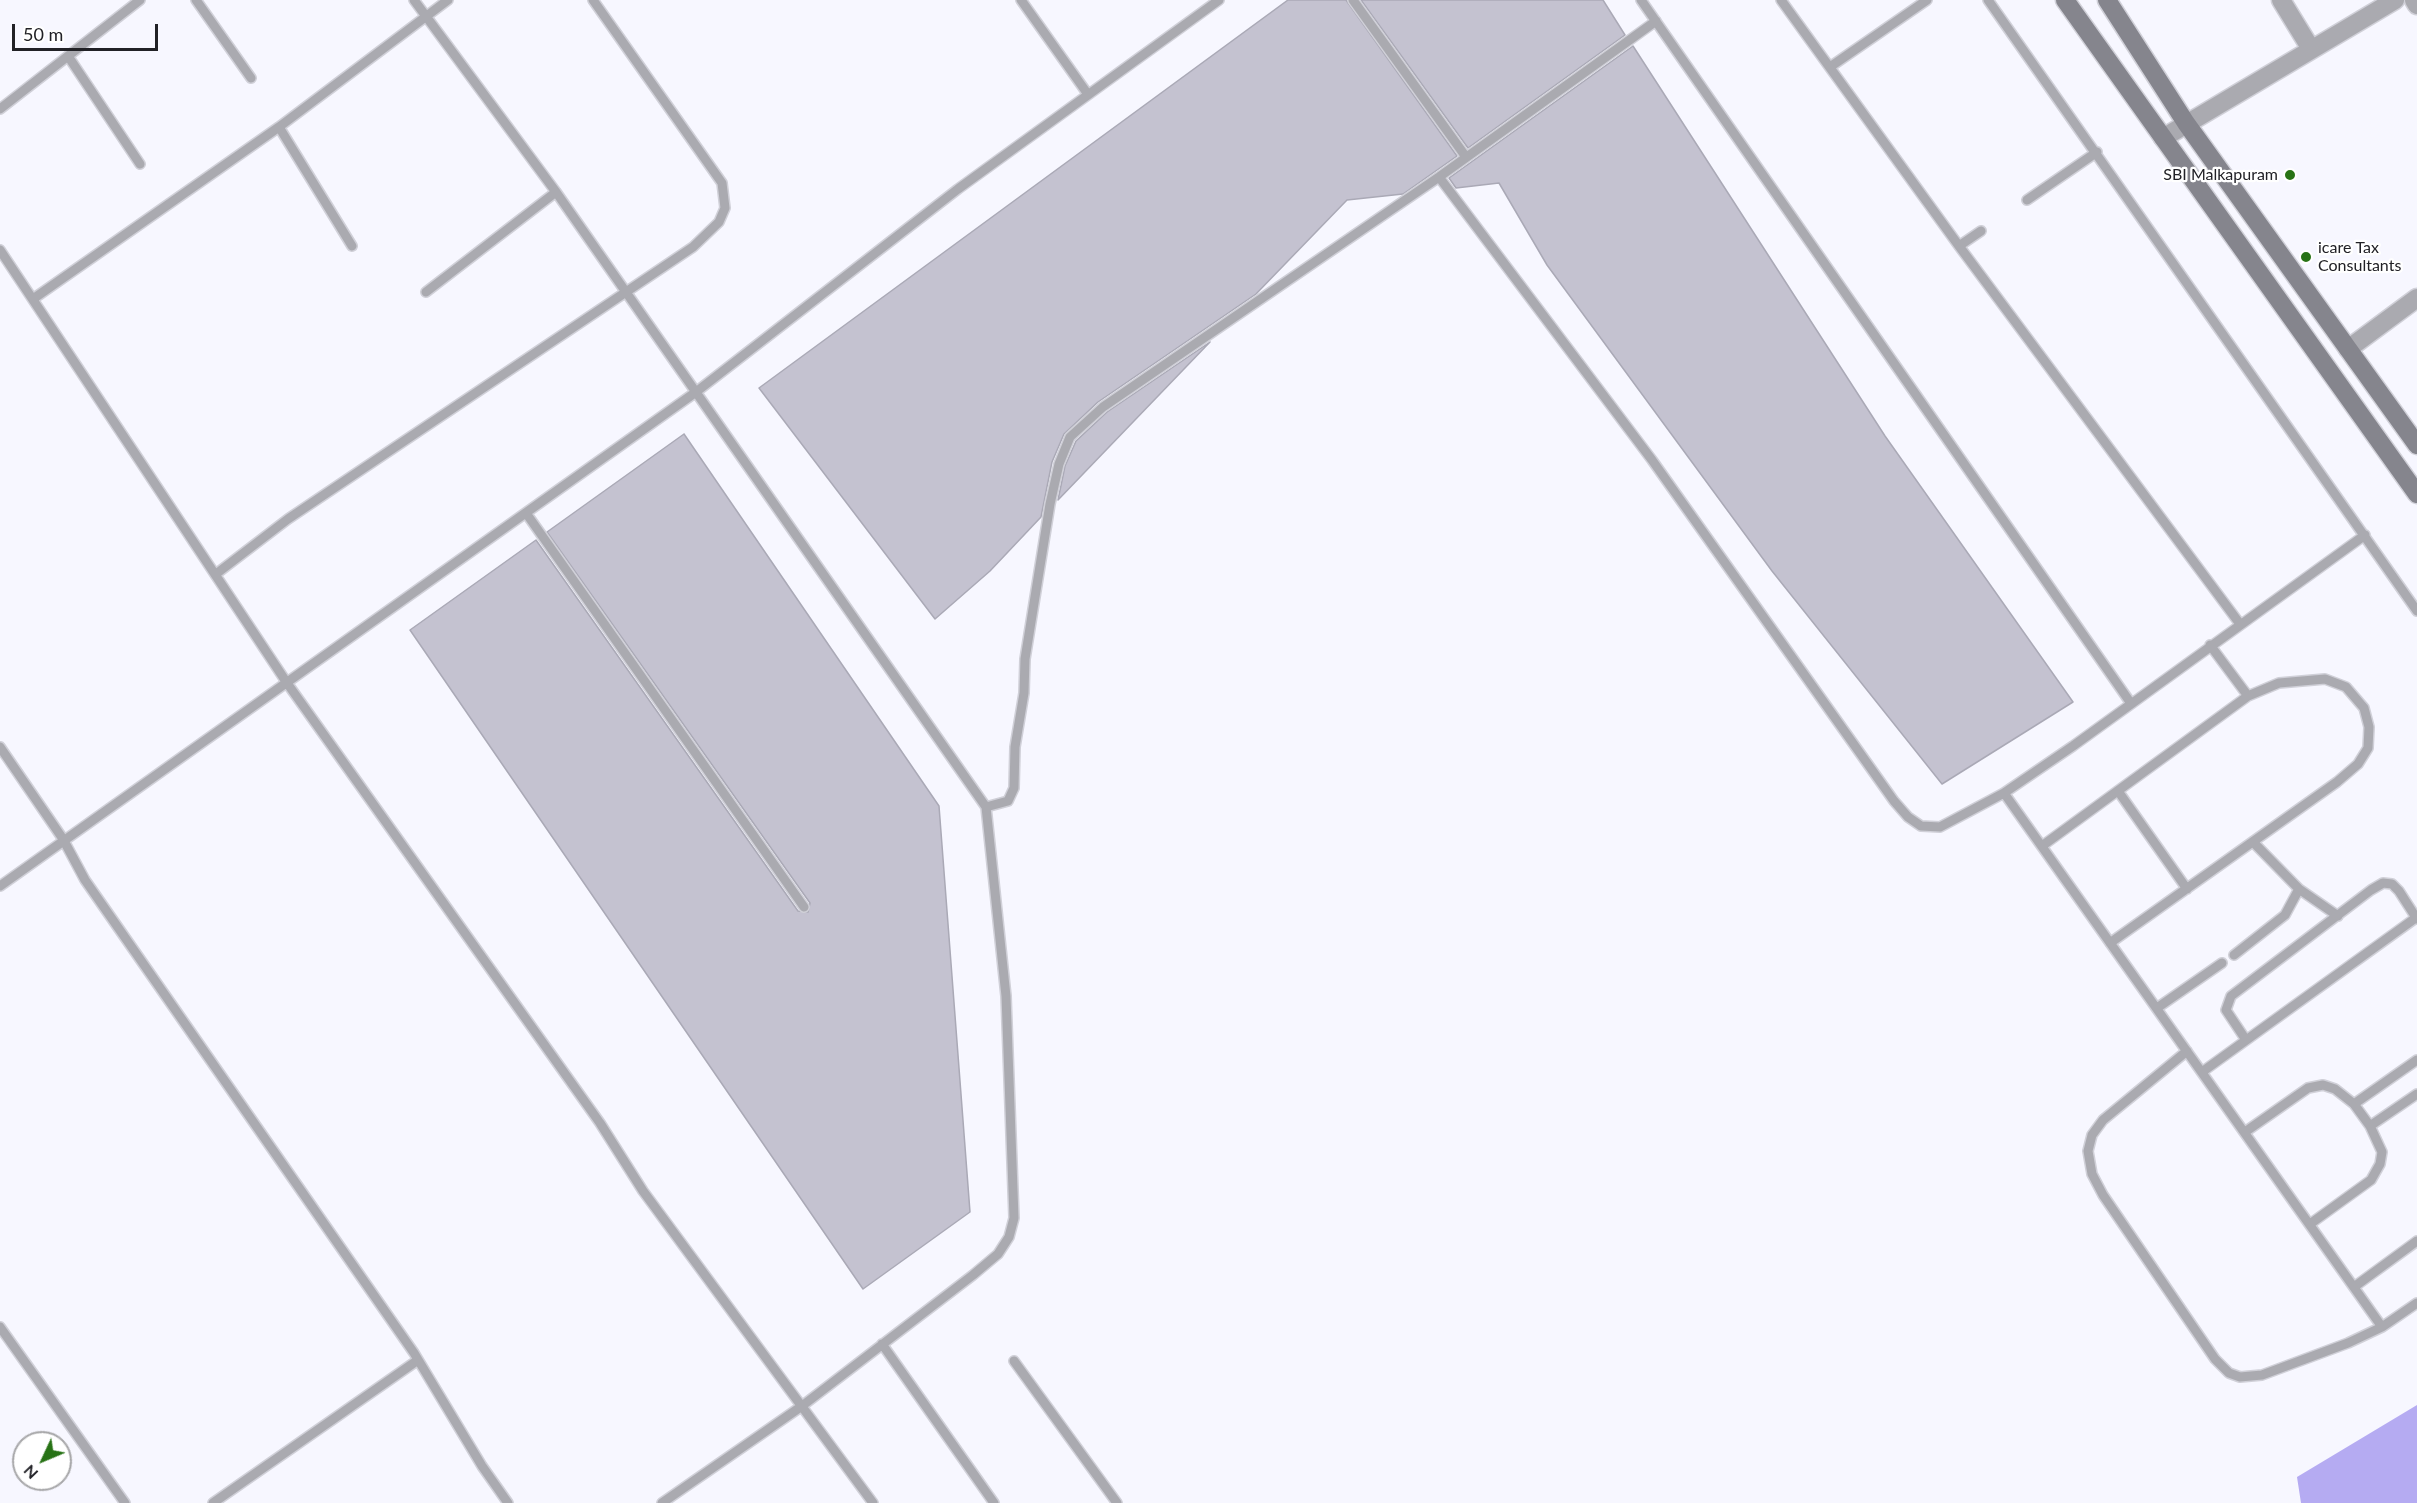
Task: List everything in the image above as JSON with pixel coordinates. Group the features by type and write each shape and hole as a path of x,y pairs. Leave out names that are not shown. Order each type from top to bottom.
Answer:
{"main road":[{"path":"2065,0 2417,494"},
{"path":"2107,0 2186,123 2417,445"}],"street":[{"path":"2281,0 2312,50"},
{"path":"2163,138 2312,50 2373,5 2395,0"},
{"path":"2414,0 2417,5"},
{"path":"2348,349 2417,298"}],"lane":[{"path":"0,109 140,0"},
{"path":"196,0 251,78"},
{"path":"414,0 627,291 987,807 1006,996 1014,1218 1009,1237 998,1254 802,1406 662,1503"},
{"path":"33,299 279,128 425,15 448,0"},
{"path":"216,574 288,519 627,291 706,235 719,222 725,208 722,183 592,0"},
{"path":"1021,0 1087,93"},
{"path":"0,886 63,839 696,392 854,268 1087,93 1219,0"},
{"path":"1353,0 1466,157"},
{"path":"1641,0 2130,702"},
{"path":"1830,68 1927,0"},
{"path":"1988,0 2097,152 2417,611"},
{"path":"1786,2 1830,68 1959,246 2240,624"},
{"path":"987,807 1008,801 1014,788 1015,747 1025,659 1050,504 1059,464 1070,437 1103,407 1439,177 1656,21"},
{"path":"68,56 140,165"},
{"path":"279,128 352,246"},
{"path":"2026,200 2097,152"},
{"path":"1439,177 1652,460 1908,818 1921,826 1940,827 2004,793 2073,746 2130,702 2365,535"},
{"path":"426,292 556,192"},
{"path":"1959,246 1981,231"},
{"path":"0,250 287,683 600,1123 643,1191 873,1503"},
{"path":"526,513 804,907"},
{"path":"2210,645 2248,696"},
{"path":"2042,846 2248,696 2279,683 2325,679 2346,687 2364,708 2369,727 2368,748 2358,764 2110,943"},
{"path":"0,747 63,839 105,909 418,1360 482,1466 508,1503"},
{"path":"2118,791 2187,889"},
{"path":"2004,793 2382,1327"},
{"path":"2253,842 2299,889 2338,916"},
{"path":"2202,1072 2417,918 2392,884 2384,883 2231,996 2226,1010 2246,1040"},
{"path":"2234,955 2285,915 2299,889"},
{"path":"2157,1008 2222,963"},
{"path":"2187,1051 2103,1120 2092,1135 2088,1151 2092,1174 2103,1195 2216,1359 2229,1373 2240,1377 2262,1375 2348,1343 2382,1327 2417,1303"},
{"path":"2354,1104 2417,1060"},
{"path":"2245,1132 2308,1088 2323,1085 2335,1089 2354,1104 2370,1126 2382,1152 2380,1164 2371,1180 2310,1224"},
{"path":"2370,1126 2417,1094"},
{"path":"2354,1287 2417,1241"},
{"path":"0,1327 125,1503"},
{"path":"882,1344 994,1503"},
{"path":"213,1503 418,1360"},
{"path":"1014,1362 1117,1503"}],"shaded area":[{"path":"2417,1405 2417,1503 2301,1503 2297,1477"}],"building":[{"path":"1288,0 1346,0 1457,156 1403,194 1347,200 1256,294 1098,402 1064,434 1052,462 1041,517 990,571 935,619 759,388"},
{"path":"1361,0 1603,0 1625,35 1468,148"},
{"path":"1633,46 1885,436 2073,702 1942,784 1772,571 1547,265 1499,183 1456,188 1449,178"},
{"path":"1210,342 1058,500 1065,466 1076,441 1107,412"},
{"path":"684,434 939,806 970,1212 863,1289 410,630 536,540 798,911 808,912 810,903 547,532"}],"place":[{"name":"SBI Malkapuram","path":"2290,175"},
{"name":"icare Tax Consultants","path":"2306,257"}]}
